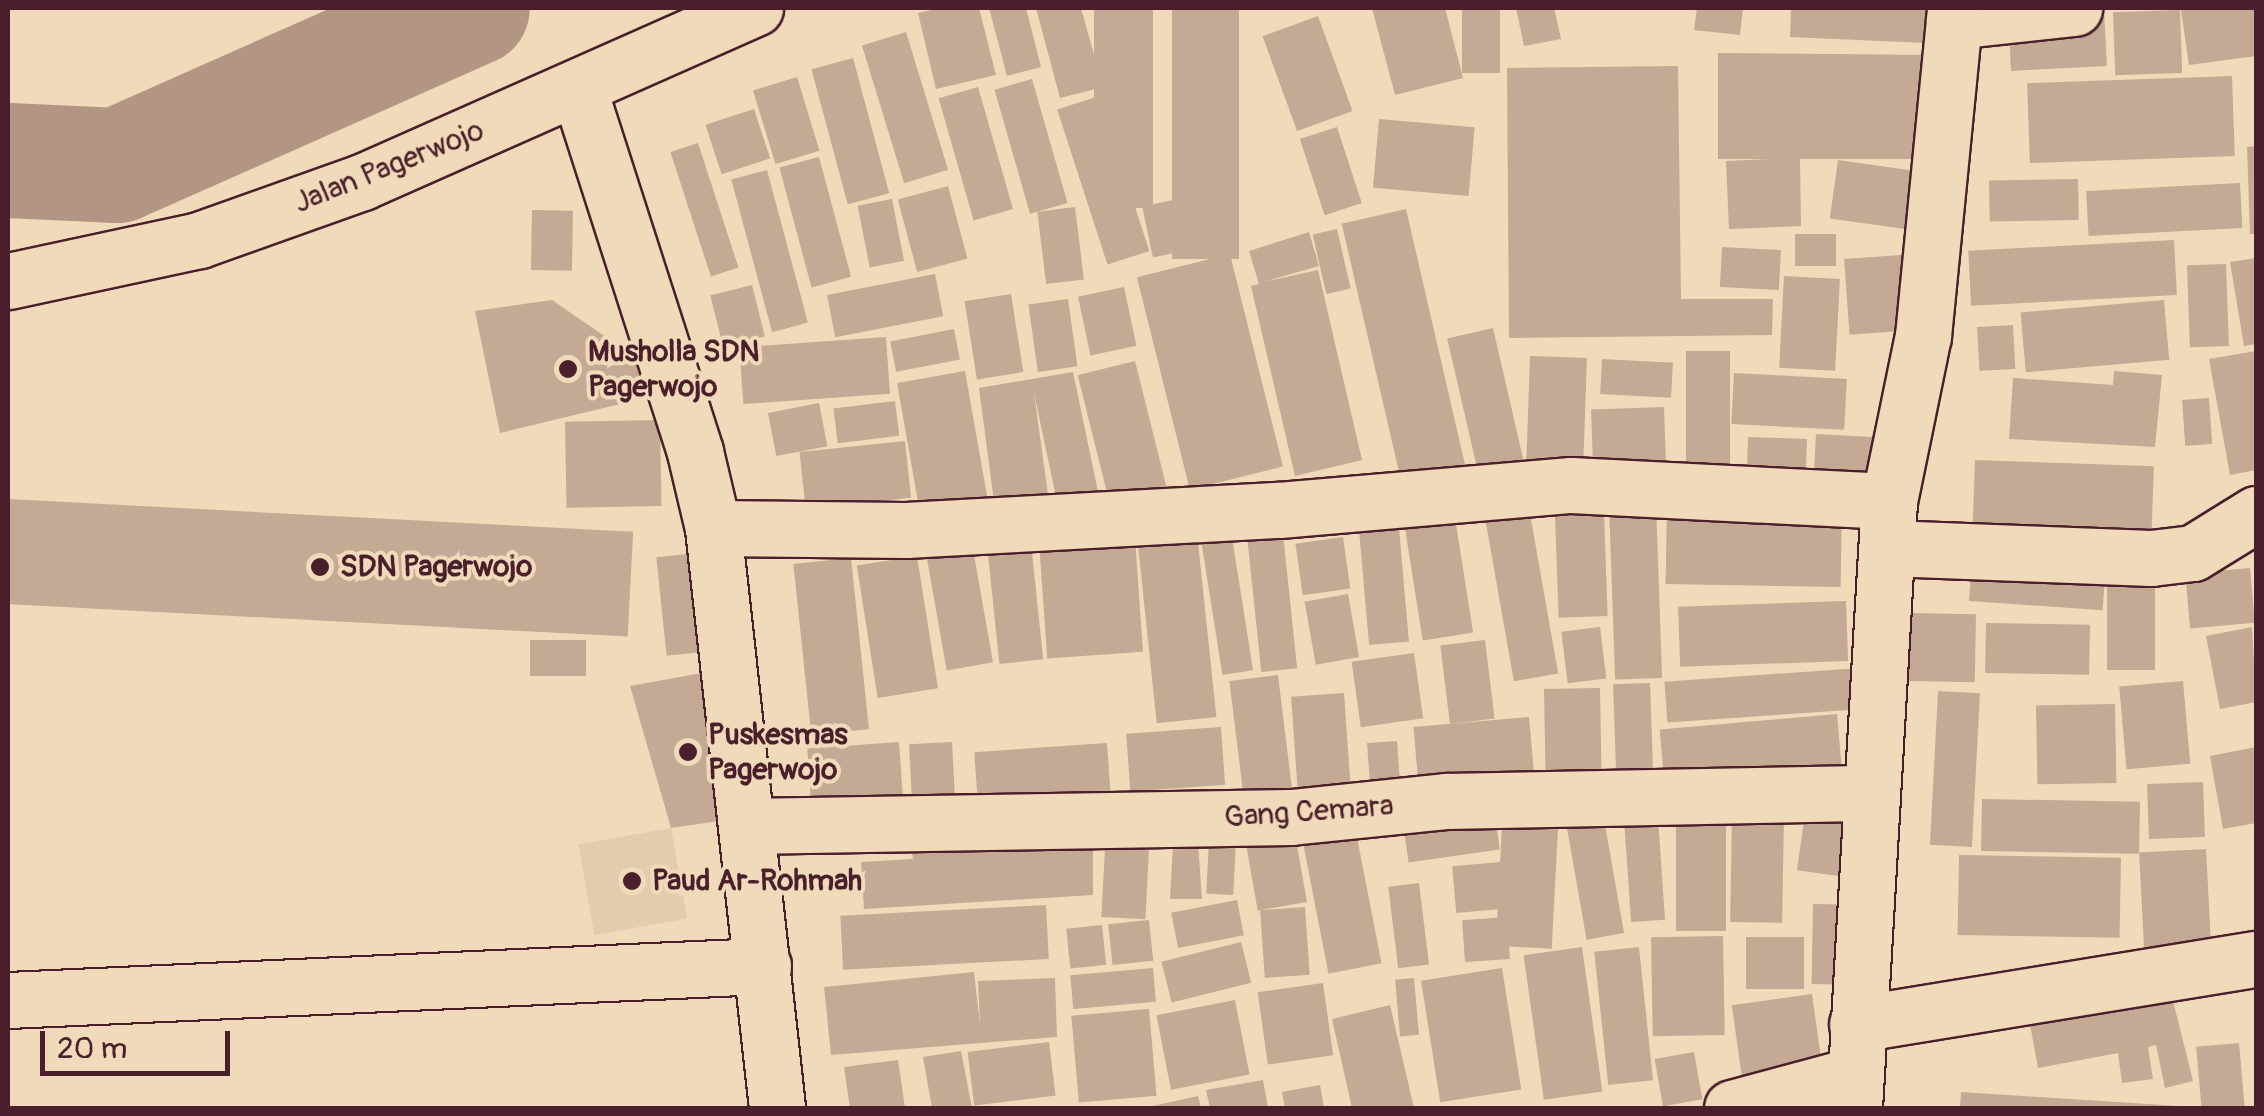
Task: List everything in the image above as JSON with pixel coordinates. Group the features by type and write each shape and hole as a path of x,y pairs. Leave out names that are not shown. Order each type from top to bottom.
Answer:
{"street":[{"name":"Jalan Pagerwojo","path":"8,281 199,240 362,182 755,8"},
{"path":"1855,1069 1889,525 1923,336 1954,14 2074,8"},
{"path":"578,86 695,452 713,528 777,1108"},
{"path":"713,528 906,530 1279,510 1571,485 2151,558 2192,553 2256,514"},
{"name":"Gang Cemara","path":"746,826 1290,817 1448,802 1872,793"},
{"path":"1732,1108 1855,1069 2256,959"},
{"path":"8,1000 762,966"}],"shaded area":[{"name":"Paud Ar-Rohmah","path":"671,828 687,919 594,935 578,844"}],"building":[{"path":"941,8 979,8 996,75 936,89 918,13"},
{"path":"989,8 1026,8 1041,67 1007,76"},
{"path":"1036,8 1081,8 1103,87 1060,98"},
{"path":"1094,8 1153,8 1153,208 1094,208"},
{"path":"1172,8 1239,8 1239,259 1172,259"},
{"path":"1372,8 1445,8 1463,78 1395,95"},
{"path":"1462,8 1500,8 1500,73 1462,73"},
{"path":"1516,8 1554,8 1561,39 1524,46"},
{"path":"1697,8 1743,8 1740,35 1694,30"},
{"path":"1791,8 1952,8 1949,44 1790,37"},
{"path":"2256,8 2256,56 2189,65 2181,10"},
{"path":"2180,10 2182,73 2115,75 2113,12"},
{"path":"2104,11 2107,66 2011,71 2008,16"},
{"path":"1318,16 1353,111 1297,131 1263,36"},
{"path":"906,32 948,170 904,183 862,45"},
{"path":"1718,53 1936,55 1936,159 1800,159 1801,226 1729,229 1726,161 1771,159 1718,159"},
{"path":"853,58 889,193 848,204 811,69"},
{"path":"1678,66 1681,299 1773,299 1772,335 1509,338 1507,68"},
{"path":"2232,76 2235,156 2030,163 2027,83"},
{"path":"797,77 820,151 776,164 753,90"},
{"path":"1032,79 1068,203 1030,214 995,90"},
{"path":"978,87 1013,209 974,220 939,98"},
{"path":"1099,96 1149,251 1108,265 1057,110"},
{"path":"754,109 770,158 722,174 705,125"},
{"path":"1379,119 1475,127 1469,196 1373,188"},
{"path":"1337,127 1362,203 1325,215 1300,139"},
{"path":"698,143 738,268 711,277 670,152"},
{"path":"2256,146 2256,234 2250,234 2247,147"},
{"path":"819,157 851,277 811,287 779,168"},
{"path":"1838,160 1928,173 1920,231 1830,218"},
{"path":"767,170 808,323 772,332 731,180"},
{"path":"2078,179 2079,220 1990,222 1989,181"},
{"path":"2240,183 2242,228 2089,236 2086,191"},
{"path":"948,186 967,258 917,272 898,199"},
{"path":"1192,196 1203,247 1153,257 1142,207"},
{"path":"892,199 904,261 870,268 858,206"},
{"path":"1075,207 1084,279 1046,284 1037,212"},
{"path":"1406,209 1468,479 1404,494 1342,224"},
{"path":"532,210 573,211 572,271 531,270"},
{"path":"1337,229 1351,288 1326,294 1313,235"},
{"path":"1309,232 1319,266 1263,282 1318,270 1362,460 1295,476 1251,286 1259,284 1249,251"},
{"path":"1795,234 1836,234 1836,266 1795,266"},
{"path":"2174,240 2177,295 1971,306 1968,251"},
{"path":"1722,247 1781,250 1779,290 1720,287"},
{"path":"1230,254 1283,466 1190,490 1137,277"},
{"path":"1915,254 1920,330 1849,335 1844,259"},
{"path":"2256,258 2256,344 2244,346 2230,262"},
{"path":"2226,264 2229,346 2190,347 2187,265"},
{"path":"935,274 943,316 835,337 827,295"},
{"path":"1784,276 1840,279 1835,371 1779,368"},
{"path":"752,285 765,336 723,347 710,295"},
{"path":"1124,287 1136,346 1091,355 1078,297"},
{"path":"1011,294 1023,372 977,379 965,301"},
{"path":"1068,299 1077,366 1038,372 1028,305"},
{"name":"Musholla SDN Pagerwojo","path":"552,300 616,344 636,339 662,394 500,433 475,311"},
{"path":"2164,300 2169,360 2026,372 2021,313"},
{"path":"2013,325 2015,369 1979,371 1977,327"},
{"path":"1493,328 1526,472 1480,483 1447,339"},
{"path":"954,329 960,359 896,372 890,341"},
{"path":"886,337 890,394 743,404 739,347"},
{"path":"1686,351 1730,351 1730,473 1686,473"},
{"path":"2256,351 2256,470 2230,475 2209,359"},
{"path":"1530,356 1587,358 1583,474 1526,472"},
{"path":"1602,359 1673,363 1671,398 1600,394"},
{"path":"1135,361 1170,502 1113,516 1078,375"},
{"path":"965,371 990,512 922,524 897,383"},
{"path":"2114,371 2162,375 2155,447 2009,439 2013,378 2113,385"},
{"path":"1073,372 1101,506 1060,516 1034,393 1050,509 996,517 979,388"},
{"path":"1734,373 1847,379 1844,430 1731,424"},
{"path":"2209,398 2212,444 2185,446 2182,400"},
{"path":"895,401 899,436 838,443 833,409"},
{"path":"819,403 827,446 776,456 768,413"},
{"path":"1664,407 1666,472 1593,475 1591,410"},
{"path":"660,420 662,506 567,508 565,422"},
{"path":"1816,434 1891,438 1888,489 1813,485"},
{"path":"1748,437 1807,439 1805,485 1746,483"},
{"path":"905,441 911,498 806,509 800,452"},
{"path":"1975,460 2154,466 2152,532 1973,526"},
{"name":"SDN Pagerwojo","path":"8,499 633,532 628,637 8,604"},
{"path":"1656,503 1662,678 1615,680 1609,505"},
{"path":"1667,504 1842,507 1841,587 1666,584"},
{"path":"1529,508 1558,673 1514,681 1485,516"},
{"path":"1604,513 1608,616 1559,618 1555,515"},
{"path":"1455,518 1473,633 1423,641 1405,526"},
{"path":"1399,528 1409,642 1369,645 1359,531"},
{"path":"1231,531 1253,670 1222,675 1200,536"},
{"path":"1283,534 1297,668 1261,672 1247,538"},
{"path":"1343,537 1350,588 1303,595 1295,544"},
{"path":"1135,538 1143,652 1047,658 1039,545"},
{"path":"1198,542 1216,717 1157,723 1138,548"},
{"path":"1031,543 1043,659 999,664 987,548"},
{"path":"973,549 993,662 947,670 927,557"},
{"path":"706,552 716,650 667,656 656,557"},
{"path":"917,556 938,688 878,698 857,566"},
{"path":"851,558 869,729 811,735 793,564"},
{"path":"1972,558 2106,567 2103,610 1969,601"},
{"path":"2250,568 2255,623 2190,628 2185,574"},
{"path":"2107,574 2155,574 2155,670 2107,670"},
{"path":"1348,594 1359,657 1316,665 1305,602"},
{"path":"1846,601 1848,661 1680,667 1678,607"},
{"path":"1909,613 1976,614 1975,682 1908,681"},
{"path":"1986,623 2090,625 2089,675 1985,673"},
{"path":"1600,627 1606,679 1568,683 1561,632"},
{"path":"2252,627 2256,702 2220,709 2206,636"},
{"path":"530,640 586,640 586,676 530,676"},
{"path":"1485,640 1495,718 1450,724 1440,645"},
{"path":"1414,653 1423,718 1361,727 1352,662"},
{"path":"1860,668 1863,709 1667,723 1664,682"},
{"name":"Puskesmas Pagerwojo","path":"713,671 740,818 671,828 630,686"},
{"path":"1278,675 1293,793 1244,799 1229,681"},
{"path":"2183,681 2190,764 2126,769 2119,687"},
{"path":"1650,683 1654,792 1617,793 1613,684"},
{"path":"1600,688 1602,790 1546,791 1544,689"},
{"path":"1938,691 1980,693 1972,847 1930,845"},
{"path":"1344,693 1351,789 1298,792 1291,697"},
{"path":"2115,704 2116,783 2037,784 2036,705"},
{"path":"1837,714 1843,785 1666,800 1660,730"},
{"path":"1529,717 1535,781 1419,791 1413,727"},
{"path":"1221,727 1225,785 1130,791 1126,734"},
{"path":"1397,741 1400,789 1370,791 1367,743"},
{"path":"899,742 903,804 812,810 807,748"},
{"path":"952,742 956,809 913,811 909,744"},
{"path":"1107,743 1111,805 979,814 974,752"},
{"path":"2256,747 2256,823 2223,829 2210,756"},
{"path":"2203,782 2205,837 2149,839 2147,784"},
{"path":"1807,799 1864,807 1854,878 1797,870"},
{"path":"1982,799 2140,802 2139,854 1981,851"},
{"path":"1657,804 1665,920 1631,922 1623,806"},
{"path":"1676,806 1726,806 1726,931 1676,931"},
{"path":"1503,808 1559,811 1552,949 1496,946"},
{"path":"1602,808 1624,933 1587,940 1565,815"},
{"path":"1494,809 1500,850 1409,862 1403,822"},
{"path":"1732,816 1784,817 1782,923 1730,922"},
{"path":"1354,822 1381,963 1328,974 1301,832"},
{"path":"1295,834 1307,902 1258,911 1246,843"},
{"path":"1209,840 1236,841 1233,895 1206,894"},
{"path":"1198,843 1202,899 1170,899 1173,845"},
{"path":"1093,844 1093,895 864,909 861,862 913,859 911,846"},
{"path":"1105,848 1149,850 1145,919 1101,917"},
{"path":"2206,849 2211,952 2144,955 2139,853"},
{"path":"1959,855 2121,858 2120,938 1958,935"},
{"path":"1500,862 1504,909 1456,913 1452,866"},
{"path":"1419,883 1429,964 1398,968 1388,887"},
{"path":"1237,900 1244,935 1178,948 1171,913"},
{"path":"1813,904 1854,905 1853,985 1812,984"},
{"path":"1046,905 1049,959 843,970 840,916"},
{"path":"1305,907 1310,975 1265,978 1260,910"},
{"path":"1507,917 1510,959 1465,962 1462,920"},
{"path":"1149,920 1153,961 1113,965 1108,924"},
{"path":"1102,925 1106,965 1070,969 1066,929"},
{"path":"1723,936 1725,1035 1653,1036 1651,937"},
{"path":"1746,937 1804,937 1804,989 1746,989"},
{"path":"1241,942 1251,983 1172,1003 1161,962"},
{"path":"1582,947 1602,1092 1544,1100 1524,955"},
{"path":"1639,947 1653,1080 1608,1085 1594,952"},
{"path":"1153,968 1156,1002 1073,1009 1070,975"},
{"path":"1502,968 1521,1089 1440,1102 1421,981"},
{"path":"974,972 980,1025 978,981 1055,978 1057,1037 831,1055 824,987"},
{"path":"1414,978 1419,1035 1400,1036 1395,980"},
{"path":"1323,983 1333,1055 1268,1064 1258,992"},
{"path":"1812,994 1824,1079 1744,1090 1732,1005"},
{"path":"2172,997 2193,1081 2165,1088 2156,1045 2148,1047 2153,1079 2122,1083 2118,1053 2038,1068 2030,1024"},
{"path":"1235,1000 1250,1075 1171,1090 1156,1015"},
{"path":"1390,1005 1414,1108 1352,1108 1332,1019"},
{"path":"1149,1009 1157,1096 1079,1102 1071,1016"},
{"path":"1049,1042 1056,1096 974,1106 968,1052"},
{"path":"2239,1043 2245,1108 2202,1108 2196,1047"},
{"path":"961,1051 972,1108 932,1108 923,1057"},
{"path":"1694,1052 1702,1099 1663,1106 1655,1059"},
{"path":"898,1060 905,1108 850,1108 844,1067"},
{"path":"1263,1080 1268,1108 1210,1108 1206,1090"},
{"path":"1320,1085 1324,1108 1285,1108 1282,1092"},
{"path":"1961,1092 2178,1106 2178,1108 1960,1108"},
{"path":"1198,1096 1201,1108 1148,1108 1148,1107"}],"waterway":[{"path":"8,160 117,165 472,8"}],"place":[{"name":"Musholla SDN Pagerwojo","path":"568,369"},
{"name":"SDN Pagerwojo","path":"320,567"},
{"name":"Puskesmas Pagerwojo","path":"688,752"},
{"name":"Paud Ar-Rohmah","path":"632,881"}]}
